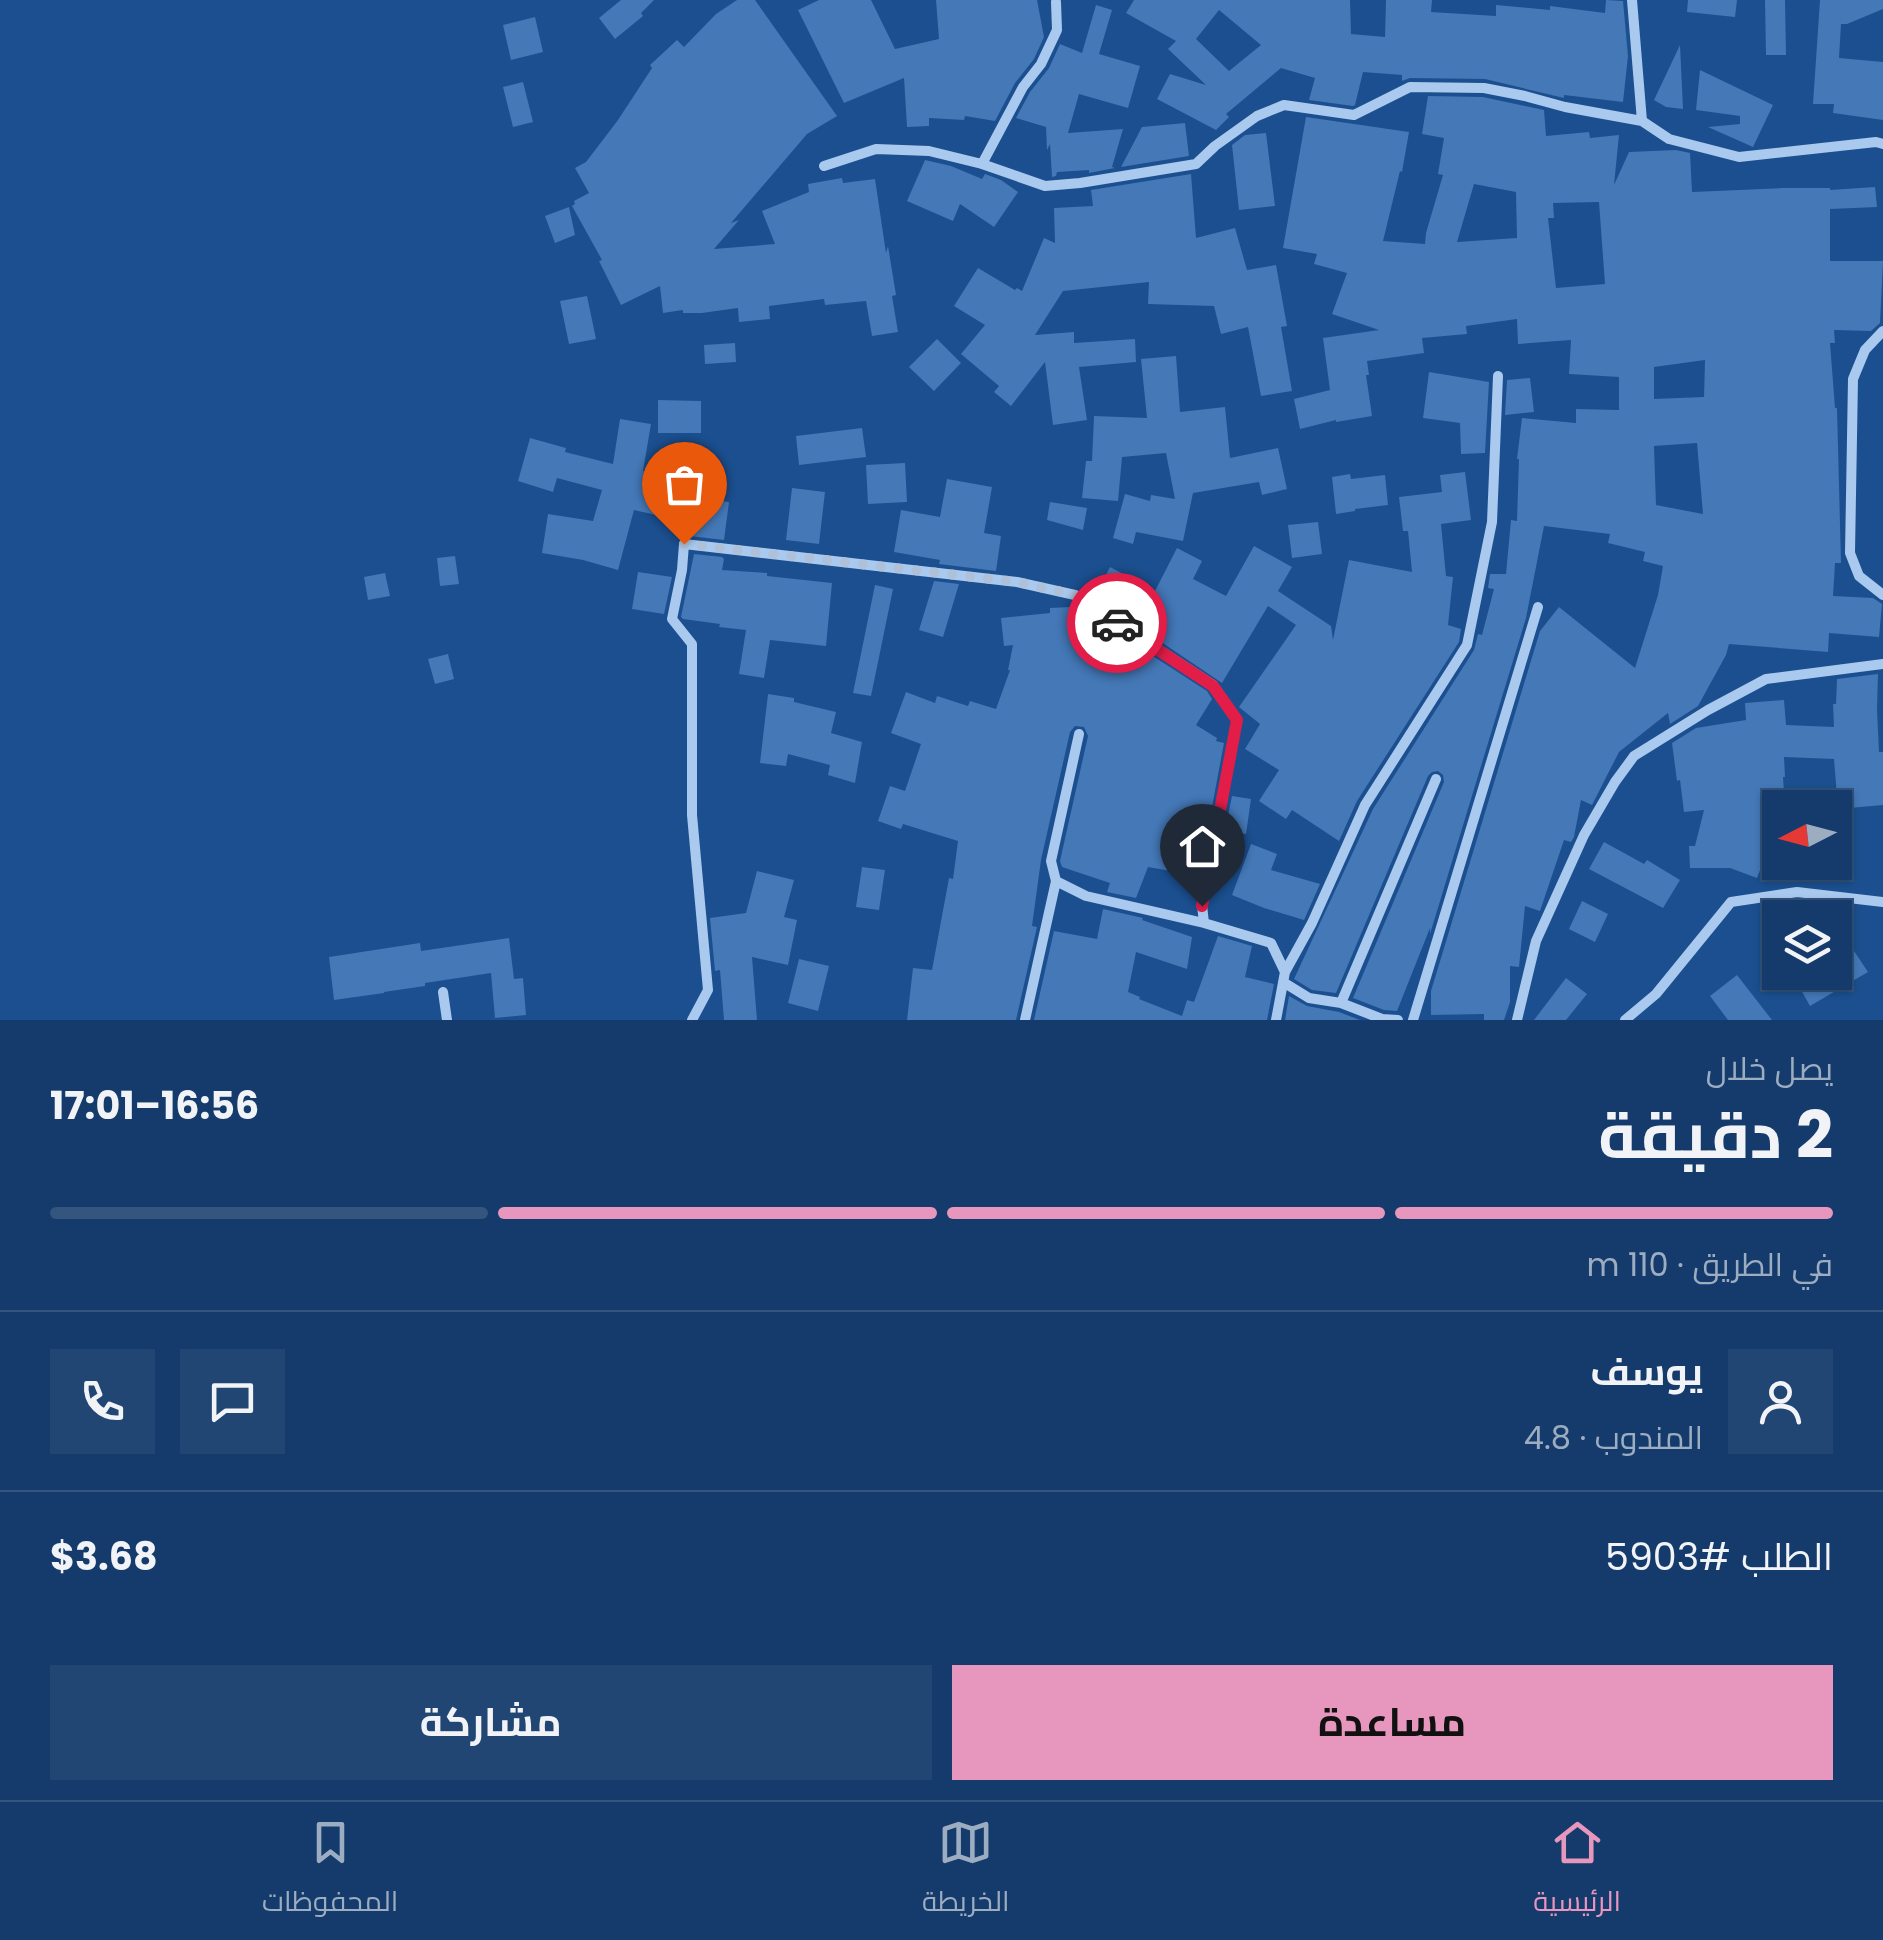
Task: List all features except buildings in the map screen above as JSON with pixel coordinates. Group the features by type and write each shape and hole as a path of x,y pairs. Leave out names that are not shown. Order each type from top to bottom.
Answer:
{"street":[{"path":"1632,0 1642,120"},
{"path":"982,164 1057,30 1056,2"},
{"path":"824,166 876,149 928,151 982,164 1045,186 1080,184 1196,164 1258,116 1284,106 1354,115 1410,87 1484,88 1642,120 1669,139 1738,158 1883,144"},
{"path":"1883,331 1865,350 1853,379 1850,552 1859,576 1883,595"},
{"path":"1276,1020 1284,977 1365,805 1467,645 1492,522 1498,376"},
{"path":"692,1020 708,990 692,815 692,644 672,619 684,544 1017,582 1075,595 1213,686 1237,720 1202,906 1204,923"},
{"path":"1413,1020 1538,607"},
{"path":"1517,1020 1536,940 1584,835 1634,756 1766,679 1883,664"},
{"path":"1025,1020 1056,881 1051,861 1079,734"},
{"path":"1341,1003 1436,778"},
{"path":"1056,881 1086,896 1272,943 1284,977 1308,998 1398,1020"},
{"path":"1625,1020 1656,994 1731,902 1797,892 1883,902"},
{"path":"443,992 447,1020"}],"way so far":[{"path":"684,544 1017,582 1075,595 1117,623"}],"route":[{"path":"1117,623 1213,686 1237,720 1202,906"}]}
